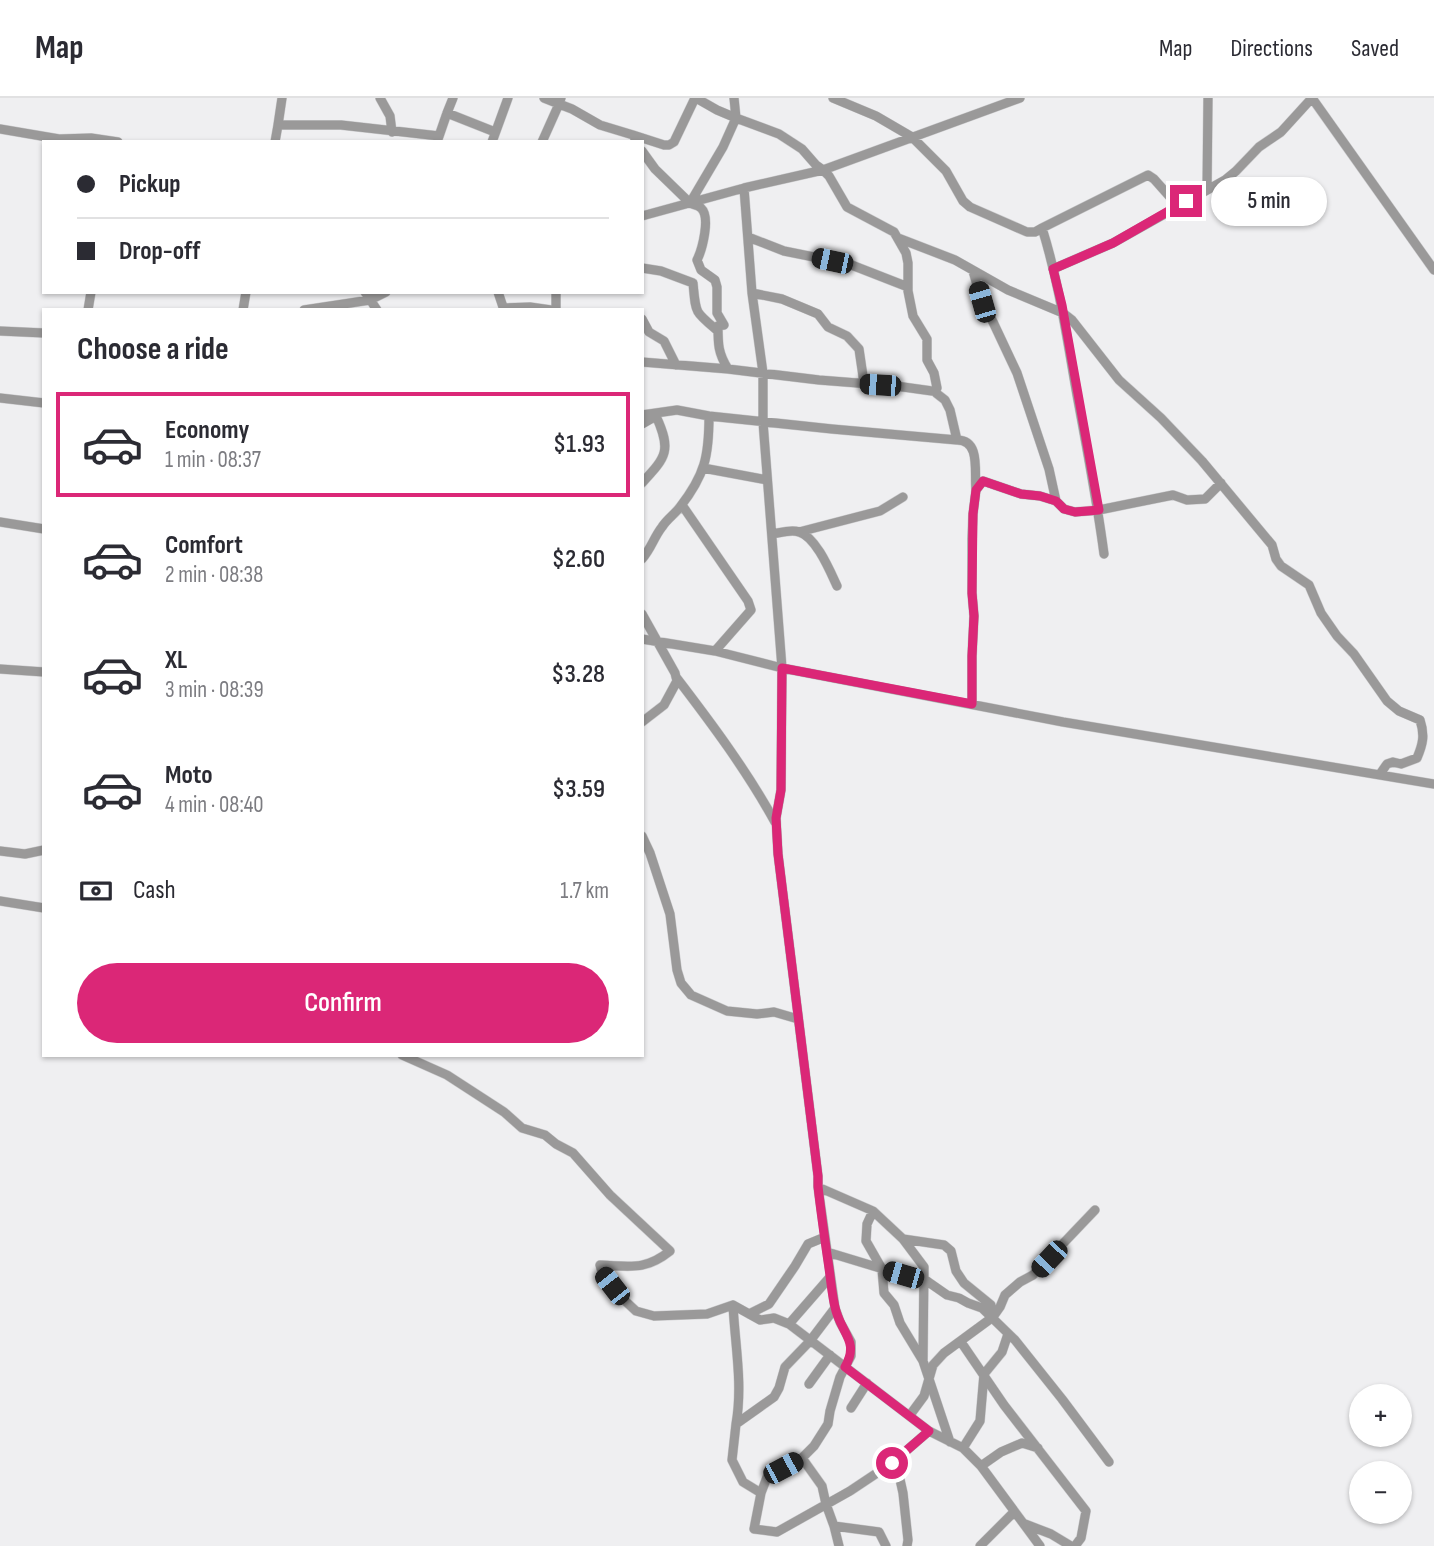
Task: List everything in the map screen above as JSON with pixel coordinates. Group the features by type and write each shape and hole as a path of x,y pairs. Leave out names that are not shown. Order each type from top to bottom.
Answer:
{"street":[{"path":"275,140 282,98"},
{"path":"380,98 390,116 391,132"},
{"path":"278,125 341,125 438,139 453,98"},
{"path":"447,113 494,137 508,98"},
{"path":"544,98 560,101 600,125 635,138"},
{"path":"644,140 664,145 674,142 695,98 736,118 779,134 802,149 829,176 846,207 894,232 908,263 908,287 913,316 927,339 927,360 934,373 936,393 945,400 950,410 957,440"},
{"path":"690,203 723,147 736,118 734,98"},
{"path":"834,98 876,116 912,137 946,171 960,198 970,207 1027,232 1035,232 1147,175 1178,205"},
{"path":"1207,190 1208,98"},
{"path":"1053,269 1113,243 1224,180 1259,147 1281,132 1312,98 1434,270"},
{"path":"644,215 823,170 1016,99"},
{"path":"543,140 560,101"},
{"path":"0,130 59,139 104,140"},
{"path":"644,154 655,169 690,203 702,208 706,215 702,252 697,261 701,270 715,280 717,313 724,325 718,326 717,340 722,360 728,369"},
{"path":"744,188 752,293 764,373 763,422 782,668 781,790 776,824 778,854 830,1277 835,1308 850,1342 851,1356 830,1411 828,1424 814,1446 802,1458 769,1472 761,1493 754,1529 777,1531 850,1491 889,1465 929,1431"},
{"path":"1042,228 1063,313 1099,510 1104,554"},
{"path":"748,236 784,251 849,264 908,287"},
{"path":"898,238 955,260 1008,290 1063,313 1072,320 1119,380 1161,418 1272,545 1281,566 1309,585 1321,613 1336,636 1354,654 1387,701 1399,711 1420,720 1424,732 1417,758 1401,764 1387,764 1380,774"},
{"path":"644,268 661,271 693,283 698,314 718,331"},
{"path":"974,271 982,302 1017,373 1049,469 1056,501"},
{"path":"752,293 782,299 818,314 828,327 847,336 859,349 864,383"},
{"path":"313,308 367,296"},
{"path":"517,308 537,308"},
{"path":"644,323 649,332 664,341 676,365"},
{"path":"0,331 42,333"},
{"path":"644,362 936,390"},
{"path":"0,397 42,403"},
{"path":"644,415 677,410 763,422 965,440 970,443 973,449 976,490 972,527 972,704"},
{"path":"644,423 660,414"},
{"path":"644,481 664,458 660,414"},
{"path":"644,557 660,528 682,505 696,485 709,448 709,416"},
{"path":"703,468 768,480"},
{"path":"976,490 983,481 1021,494 1056,501 1064,509 1075,512 1099,510 1173,495 1187,500 1205,499 1220,484"},
{"path":"772,534 799,531 880,511 903,497"},
{"path":"682,505 748,601 751,610 715,651"},
{"path":"0,522 42,529"},
{"path":"799,531 824,558 837,586"},
{"path":"644,617 676,677 757,789 776,824"},
{"path":"644,639 715,651 782,668 1063,722 1434,784"},
{"path":"0,669 42,672"},
{"path":"644,720 664,705 677,681 676,677"},
{"path":"644,840 670,914 677,970 681,983 691,995 727,1011 757,1014 774,1012 798,1019"},
{"path":"0,851 25,854 42,850"},
{"path":"0,901 42,908"},
{"path":"406,1057 447,1075 504,1112 522,1128 545,1135 573,1153 610,1195 670,1251 658,1261 641,1266 600,1265 602,1272 623,1299 636,1311 654,1315 707,1314 733,1304"},
{"path":"818,1186 873,1211 903,1239 924,1267 923,1361"},
{"path":"910,1415 924,1396 933,1365 944,1353 993,1317 1005,1295 1033,1275 1095,1210"},
{"path":"873,1211 867,1224 866,1241 881,1269 884,1293 894,1304 900,1323 923,1361 950,1442"},
{"path":"749,1314 769,1304 808,1244 825,1237"},
{"path":"903,1239 944,1245 951,1251 956,1271 964,1283 991,1305 993,1317"},
{"path":"827,1252 924,1279 947,1295 982,1308 1008,1334 1062,1399 1109,1462"},
{"path":"789,1324 830,1277"},
{"path":"733,1304 760,1320 774,1318 789,1324 929,1431 963,1448 981,1466 1040,1546"},
{"path":"733,1304 740,1377 732,1460 743,1482 761,1493"},
{"path":"736,1424 774,1397 785,1367 835,1308"},
{"path":"963,1448 980,1421 984,1374 1002,1352 1008,1334"},
{"path":"961,1342 1004,1405 1086,1511 1082,1538 1073,1546 1022,1523"},
{"path":"809,1384 830,1355"},
{"path":"851,1408 867,1383"},
{"path":"981,1466 1001,1452 1022,1443 1038,1448"},
{"path":"802,1458 822,1486 839,1546"},
{"path":"889,1465 899,1475 907,1546"},
{"path":"980,1546 1014,1512"},
{"path":"834,1526 879,1532 886,1546"}],"route":[{"path":"892,1463 929,1431 845,1367 851,1356 850,1342 839,1322 831,1284 776,832 781,790 782,668 972,704 972,539 976,490 983,481 1021,494 1056,501 1064,509 1075,512 1099,510 1053,269 1113,243 1186,201"}]}
